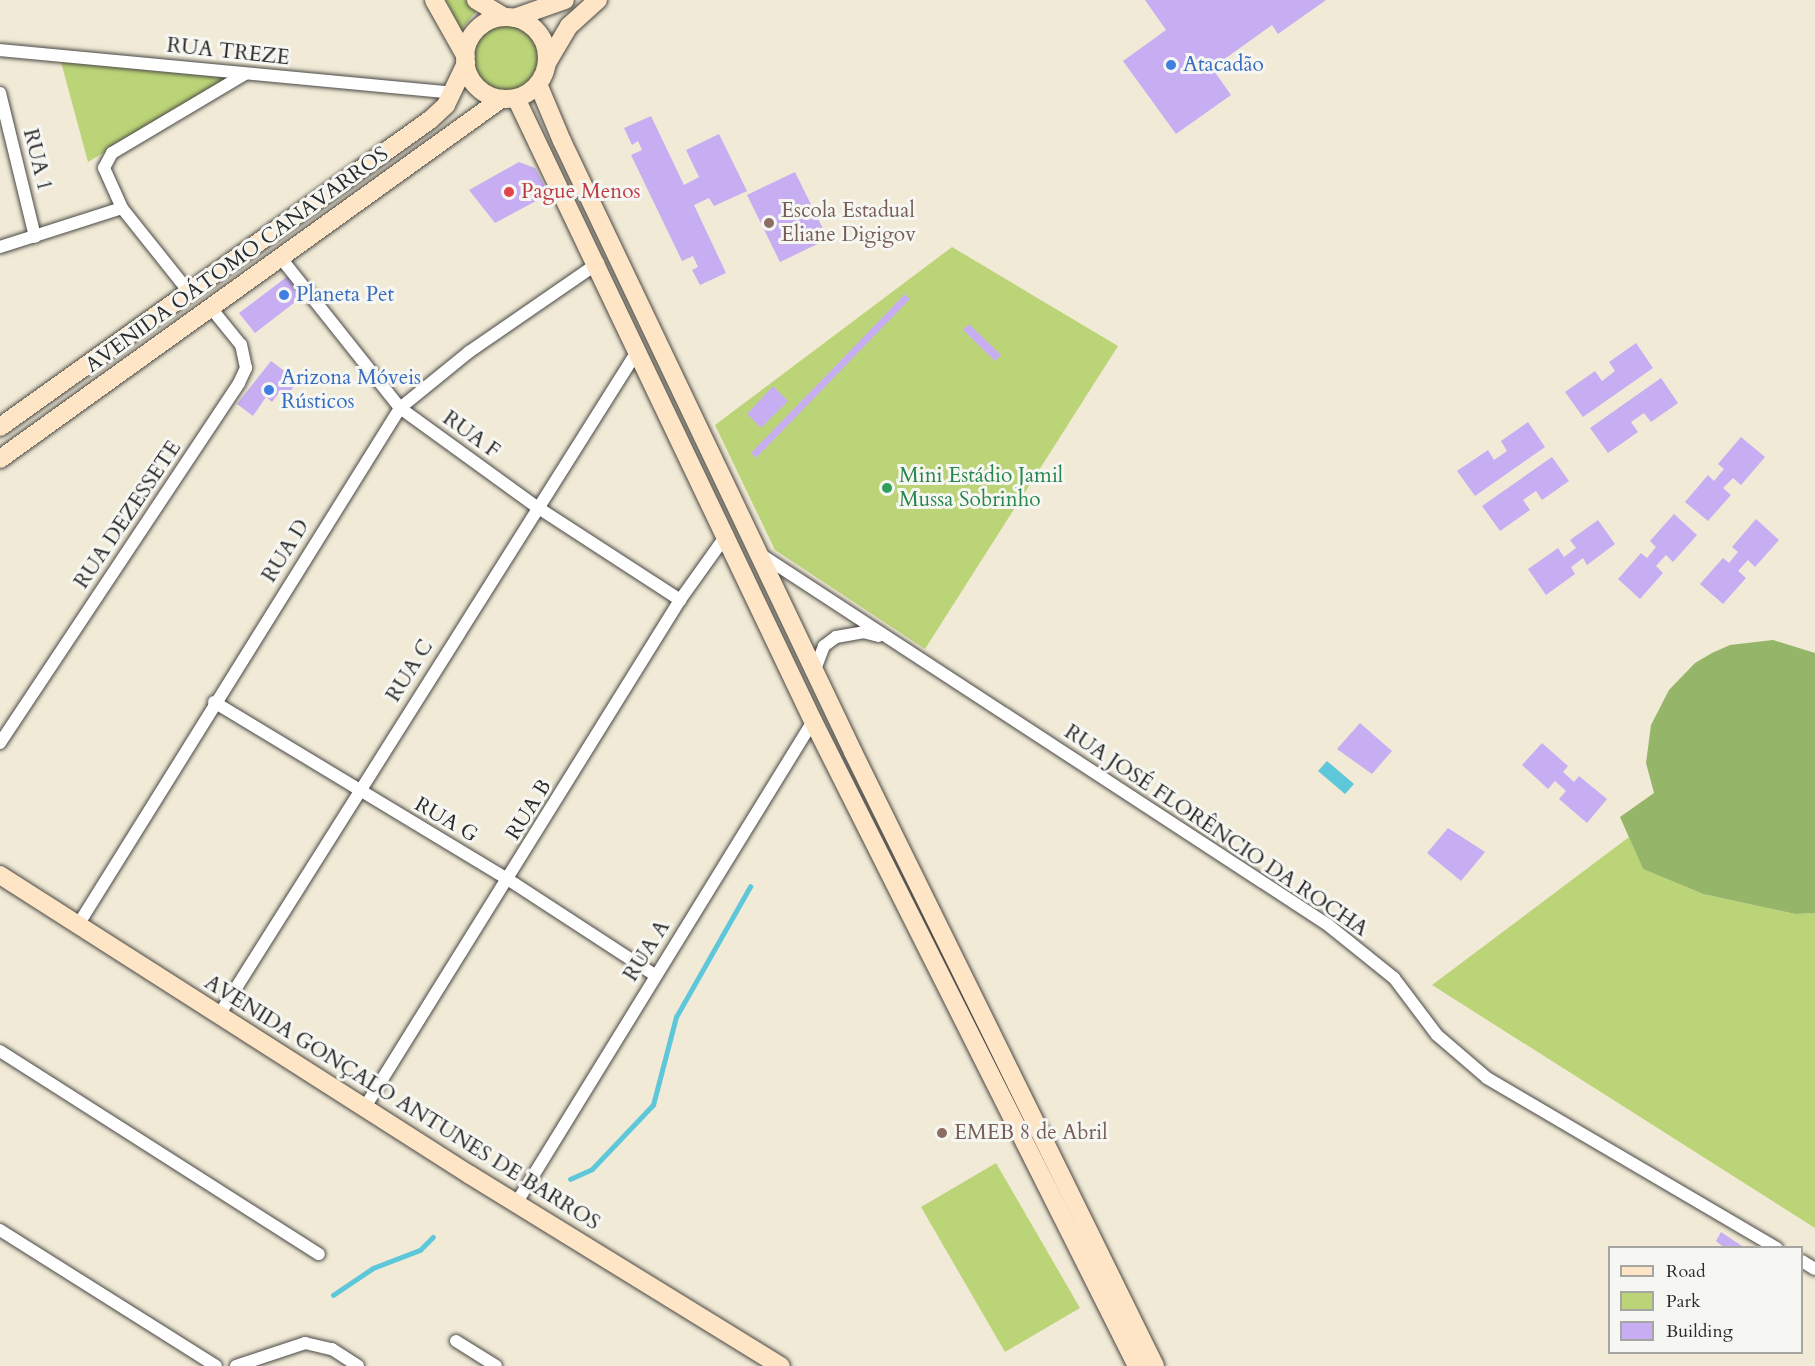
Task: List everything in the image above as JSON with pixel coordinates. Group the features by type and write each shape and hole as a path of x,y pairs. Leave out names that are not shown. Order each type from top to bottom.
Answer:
{"main road":[{"path":"434,0 466,60 477,87 508,98 598,263 813,721 1137,1366"},
{"path":"476,0 540,34 547,64"},
{"path":"466,60 477,29 565,0"},
{"path":"508,98 538,84 569,26 598,0"},
{"name":"AVENIDA OÁTOMO CANAVARROS","path":"0,427 430,120 452,93 466,60"},
{"path":"538,84 814,672 1155,1366"},
{"name":"AVENIDA OÁTOMO CANAVARROS","path":"0,459 280,257 508,98"},
{"name":"AVENIDA GONÇALO ANTUNES DE BARROS","path":"0,875 365,1107 781,1366"}],"street":[{"name":"RUA TREZE","path":"0,50 452,93"},
{"path":"189,292 122,208 105,174 106,159 245,74"},
{"name":"RUA 1","path":"0,93 35,237"},
{"path":"1,248 122,208"},
{"name":"RUA F","path":"280,257 400,408 537,507 680,600"},
{"name":"RUA D","path":"78,925 214,702 400,408 469,352 598,263"},
{"name":"RUA DEZESSETE","path":"0,742 239,383 246,368 245,356 211,308"},
{"name":"RUA C","path":"219,1015 358,791 638,350"},
{"name":"RUA B","path":"365,1107 509,880 680,600 727,534"},
{"name":"RUA JOSÉ FLORÊNCIO DA ROCHA","path":"757,552 1328,925 1394,978 1437,1035 1487,1078 1774,1246"},
{"name":"RUA JOSÉ FLORÊNCIO DA ROCHA","path":"814,672 824,646 836,637 864,632 889,638"},
{"name":"RUA G","path":"214,702 358,791 509,880 655,975"},
{"name":"RUA A","path":"517,1202 813,721"},
{"path":"0,1051 319,1254"},
{"path":"0,1230 216,1366"},
{"path":"456,1341 496,1366"},
{"path":"236,1366 304,1343 332,1349 357,1366"}],"green space":[{"path":"446,0 465,0 478,9 461,30"},
{"path":"504,23 517,26 529,33 536,45 539,58 536,71 529,83 517,90 504,93 491,90 479,83 472,71 469,58 472,45 479,33 491,26"},
{"path":"61,62 229,78 88,162"},
{"name":"Mini Estádio Jamil Mussa Sobrinho","path":"952,247 1118,346 925,649 775,550 715,425"},
{"path":"1773,640 1815,653 1815,913 1795,914 1703,894 1643,869 1620,817 1654,793 1646,763 1651,725 1669,690 1695,663 1712,653 1730,645"},
{"path":"1629,837 1643,869 1703,894 1795,914 1815,913 1815,1228 1432,985"},
{"path":"996,1163 1080,1308 1005,1352 921,1207"}],"water":[{"path":"1327,761 1354,784 1345,794 1318,771"}],"building":[{"name":"Atacadão","path":"1145,0 1326,0 1278,34 1272,25 1212,68 1231,95 1176,134 1123,61 1166,30"},
{"path":"651,116 684,185 699,177 686,150 719,134 747,191 714,206 709,198 694,205 726,273 700,285 692,270 698,267 693,256 682,261 631,155 642,150 638,141 632,145 624,128"},
{"name":"Pague Menos","path":"519,162 535,168 549,194 495,223 469,190"},
{"path":"795,172 828,239 780,262 747,195"},
{"path":"288,276 303,296 255,333 239,313"},
{"path":"905,294 910,299 756,458 751,453"},
{"path":"969,324 1001,355 995,361 963,330"},
{"path":"1636,343 1653,368 1583,417 1565,392 1595,371 1602,381 1615,371 1609,362"},
{"name":"Arizona Móveis Rústicos","path":"271,361 291,376 288,380 295,385 284,399 278,394 272,402 266,397 253,416 237,404"},
{"path":"1661,378 1678,403 1651,422 1644,413 1631,422 1638,432 1608,453 1590,428"},
{"path":"773,386 788,401 761,428 747,414"},
{"path":"1528,422 1545,447 1475,496 1457,471 1488,450 1494,460 1507,451 1501,441"},
{"path":"1741,437 1765,457 1741,485 1733,478 1723,488 1731,495 1708,521 1685,502 1708,475 1714,481 1724,469 1718,464"},
{"path":"1552,457 1569,481 1542,500 1536,491 1523,500 1530,510 1500,531 1482,506"},
{"path":"1674,514 1697,535 1673,562 1666,555 1656,566 1663,573 1640,599 1618,579 1641,553 1647,558 1656,547 1650,541"},
{"path":"1756,519 1779,540 1755,567 1748,560 1738,571 1746,578 1723,604 1700,584 1723,558 1729,563 1738,552 1732,547"},
{"path":"1598,520 1615,544 1587,565 1583,558 1571,567 1575,574 1546,595 1528,569 1558,548 1564,557 1576,548 1570,540"},
{"path":"1360,723 1392,751 1372,774 1337,749"},
{"path":"1542,743 1568,766 1563,772 1574,782 1579,776 1607,799 1587,823 1559,799 1566,791 1555,781 1548,789 1522,765"},
{"path":"1448,828 1485,852 1461,881 1427,853"},
{"path":"1721,1232 1742,1246 1722,1246 1716,1241"}],"waterway":[{"path":"570,1179 592,1169 653,1105 676,1017 750,887"},
{"path":"333,1295 373,1268 420,1250 433,1237"}],"place":[{"name":"Atacadão","path":"1171,65"},
{"name":"Pague Menos","path":"509,192"},
{"name":"Escola Estadual Eliane Digigov","path":"769,223"},
{"name":"Planeta Pet","path":"284,295"},
{"name":"Arizona Móveis Rústicos","path":"269,390"},
{"name":"Mini Estádio Jamil Mussa Sobrinho","path":"887,488"},
{"name":"EMEB 8 de Abril","path":"942,1133"}]}
